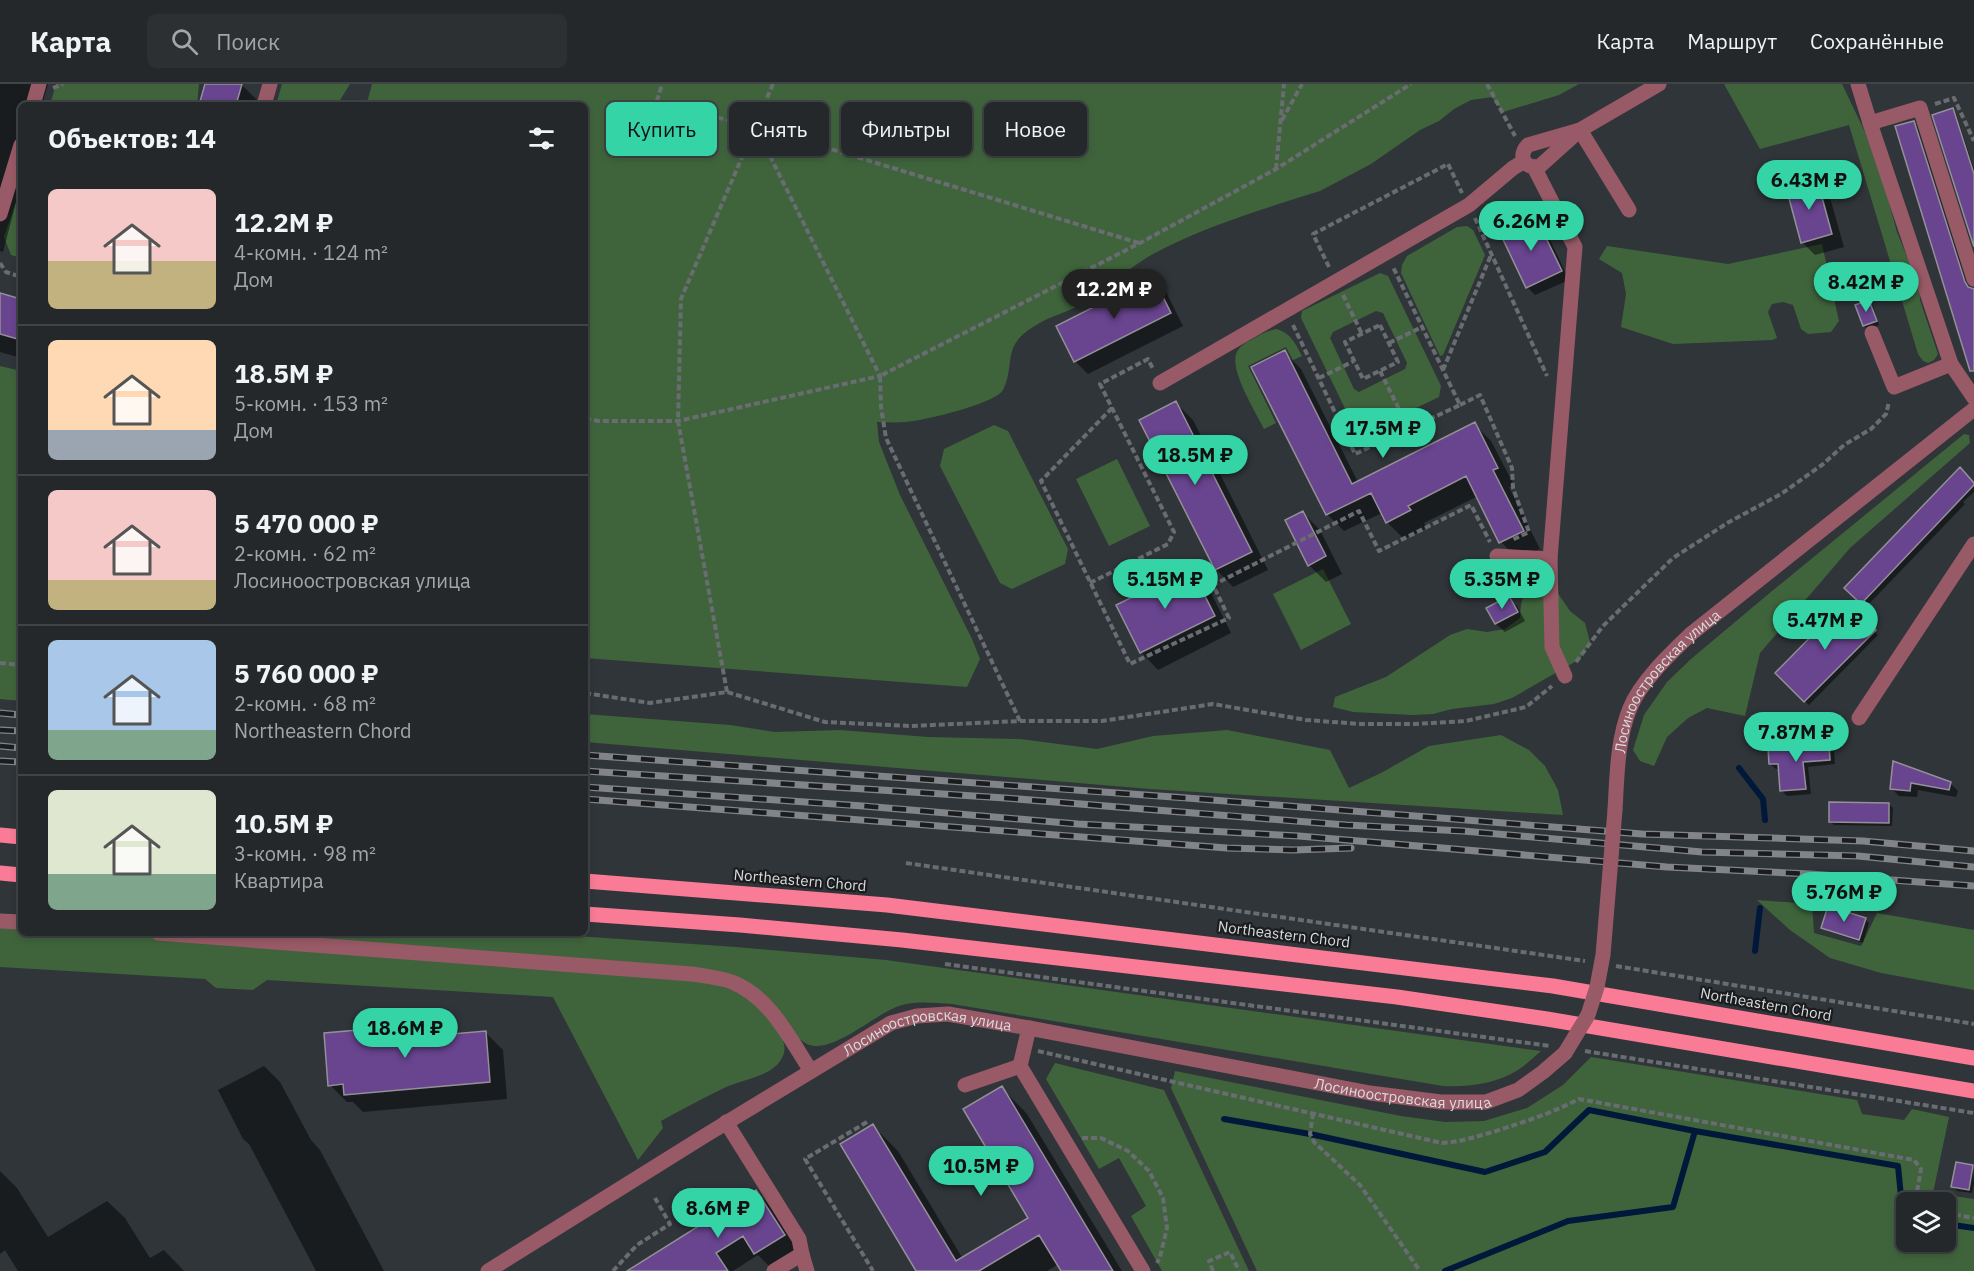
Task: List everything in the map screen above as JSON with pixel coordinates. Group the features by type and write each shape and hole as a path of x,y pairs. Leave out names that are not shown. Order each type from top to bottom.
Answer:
{"main road":[{"path":"0,835 18,837"},
{"path":"0,873 18,875"},
{"name":"Northeastern Chord","path":"588,881 887,905 1553,986 1974,1058"},
{"path":"588,914 902,940 1397,997 1548,1019 1974,1090"}],"street":[{"path":"34,102 39,84"},
{"path":"265,102 270,84"},
{"path":"1527,160 1540,166 1580,130 1659,84"},
{"path":"1858,84 1951,364 1974,398"},
{"path":"1870,123 1920,108 1974,279"},
{"path":"1565,676 1552,647 1550,559 1575,247 1527,160 1527,145 1580,130"},
{"path":"1580,130 1629,210"},
{"path":"0,214 18,155"},
{"path":"1160,383 1468,205 1512,168 1527,160"},
{"path":"1872,333 1894,387 1951,364"},
{"name":"Лосиноостровская улица","path":"488,1271 726,1122 891,1023 917,1016 948,1014 1370,1093 1441,1102 1486,1102 1518,1090 1565,1050 1588,1016 1597,987 1603,955 1620,746 1630,708 1649,678 1668,655 1692,633 1974,409"},
{"path":"1859,718 1974,544"},
{"path":"1496,553 1550,559"},
{"path":"0,921 18,922"},
{"path":"197,936 692,974 717,978 733,982 761,1001 774,1014 811,1071"},
{"path":"1029,1028 1020,1066 1143,1271"},
{"path":"965,1085 1020,1066"},
{"path":"726,1122 799,1239 807,1271"},
{"path":"774,1271 802,1254"}],"path":[{"path":"662,84 656,104 729,120"},
{"path":"765,102 773,84"},
{"path":"1276,169 1284,84"},
{"path":"1280,124 1302,84"},
{"path":"588,419 678,421 880,376 1140,243 1276,169 1411,84"},
{"path":"1487,84 1527,160"},
{"path":"1920,108 1954,98 1974,141"},
{"path":"829,148 1140,243"},
{"path":"728,692 678,421 681,299 742,156"},
{"path":"770,156 880,376 881,407 886,438 1020,721"},
{"path":"1362,334 1313,234 1448,164 1547,376"},
{"path":"1386,253 1460,405"},
{"path":"1443,370 1491,254"},
{"path":"0,264 6,272 18,276"},
{"path":"1112,408 1041,481 1130,664 1229,618 1213,585 1359,511 1379,551 1471,505 1496,553 1529,532 1512,489 1512,468 1480,395 1355,454 1286,311"},
{"path":"1380,325 1398,362 1363,379 1345,342 1362,334 1380,325"},
{"path":"1389,343 1422,327"},
{"path":"1090,582 1168,544 1174,532 1100,384 1148,359 1160,383"},
{"path":"1319,378 1354,361"},
{"path":"1380,370 1409,429"},
{"path":"588,693 650,703 728,692 825,722 911,726 1020,721 1102,721 1213,704 1306,720 1415,724 1466,722 1526,706 1565,676 1603,626 1673,558 1729,522 1781,494 1822,465 1844,445 1871,429 1886,414 1894,387"},
{"path":"0,663 18,665"},
{"path":"906,863 1594,963"},
{"path":"935,962 1565,1050 1974,1113"},
{"path":"1606,965 1974,1024"},
{"path":"1313,1113 1310,1134 1314,1142 1360,1185 1420,1271"},
{"path":"867,1122 805,1159 873,1271"},
{"path":"1063,1138 1101,1138 1128,1150 1149,1172 1163,1198 1167,1228 1160,1257 1152,1271"},
{"path":"613,1271 637,1245 670,1224 655,1198"},
{"path":"1956,1215 1974,1218"},
{"path":"1213,1271 1209,1261 1230,1252 1239,1271"}],"green space":[{"path":"56,84 199,84 197,102 51,102"},
{"path":"282,84 350,84 339,102 277,102"},
{"path":"372,84 1579,84 1559,95 1503,112 1492,97 1471,100 1454,109 1439,121 1420,130 1371,164 1320,191 1235,219 1173,244 1136,265 1086,302 1033,327 1023,334 1013,349 1003,390 987,401 926,419 877,422 879,442 900,495 980,659 967,687 588,658 588,102 366,102"},
{"path":"1724,84 1842,84 1865,132 1897,232 1919,287 1920,300 1938,354 1934,360 1928,363 1923,361 1918,354 1849,125 1760,149"},
{"path":"18,196 18,257 11,255 4,237"},
{"path":"1467,226 1473,230 1485,255 1443,355 1440,356 1401,273 1402,265 1407,256 1457,227"},
{"path":"1822,244 1839,321 1831,332 1808,334 1801,329 1793,305 1783,302 1772,304 1768,312 1777,338 1772,340 1673,344 1621,327 1626,294 1622,273 1599,259 1607,246 1728,264"},
{"path":"1380,273 1388,276 1441,386 1439,397 1364,433 1355,429 1301,318 1302,311","holes":["1376,311 1383,313 1407,363 1405,369 1359,392 1354,389 1330,338 1333,332"]},
{"path":"1276,329 1289,336 1302,356 1293,360 1286,347 1248,366 1276,423 1264,429 1239,379 1235,359 1243,345 1263,333"},
{"path":"0,366 18,370 18,701 0,699"},
{"path":"994,425 1008,431 1068,549 1065,564 1012,589 1000,583 940,466 944,449"},
{"path":"1964,434 1969,435 1970,443 1850,548 1760,653 1745,716 1707,708 1688,718 1667,737 1654,766 1640,761 1633,750 1644,715 1667,682 1766,596"},
{"path":"1117,459 1150,526 1109,546 1076,479"},
{"path":"1323,569 1351,624 1301,650 1273,594"},
{"path":"1550,577 1570,611 1585,623 1590,642 1580,659 1512,698 1494,704 1452,709 1433,714 1412,715 1353,712 1333,707 1335,697 1386,677 1450,635 1467,629 1487,632 1505,629 1520,618 1526,591 1535,583"},
{"path":"588,714 730,725 775,732 840,730 928,737 1020,739 1097,749 1153,736 1227,730 1330,750 1349,788 1429,746 1501,735 1529,750 1545,766 1558,790 1563,815 1150,789 588,742"},
{"path":"1757,900 1812,904 1814,933 1861,946 1877,913 1974,930 1974,990 1881,973 1830,958 1790,930"},
{"path":"0,927 18,928 18,936 135,936 348,951 691,980 717,985 746,997 755,1004 778,1032 785,1049 782,1058 771,1070 722,1089 661,1121 663,1128 638,1160 553,997 267,980 253,990 216,988 205,979 0,967"},
{"path":"256,936 576,936 886,960 1541,1051 1521,1068 1501,1079 1472,1085 1443,1086 952,1004 927,1003 902,1005 891,1009 841,1039 817,1046 807,1044 793,1034 750,985"},
{"path":"1591,1057 1857,1100 1862,1114 1904,1120 1912,1109 1949,1117 1933,1192 1896,1192 1896,1252 1956,1252 1956,1196 1974,1199 1974,1271 1257,1271 1171,1088 1175,1071 1401,1116 1445,1122 1484,1121 1527,1108 1563,1085"},
{"path":"1055,1063 1164,1090 1249,1271 1162,1271 1131,1216 1146,1206 1119,1158 1099,1169 1046,1079"}],"building":[{"path":"205,84 242,84 237,102 200,102"},
{"path":"1953,108 1974,174 1974,247 1932,115"},
{"path":"1914,121 1965,282 1968,287 1974,289 1974,371 1970,371 1895,126"},
{"path":"1817,179 1832,234 1801,243 1786,187"},
{"path":"1536,217 1562,271 1526,288 1500,233"},
{"path":"1153,277 1171,313 1074,362 1056,326"},
{"path":"0,293 18,298 18,339 0,334"},
{"path":"1869,300 1877,321 1863,326 1855,305"},
{"path":"1285,350 1352,484 1475,422 1498,468 1493,470 1524,531 1499,543 1466,476 1408,506 1411,510 1386,523 1371,493 1326,515 1251,367"},
{"path":"1176,401 1252,552 1215,570 1139,420"},
{"path":"1960,467 1974,485 1861,604 1844,588"},
{"path":"1303,511 1326,556 1308,566 1285,520"},
{"path":"1191,568 1215,616 1140,653 1116,605"},
{"path":"1509,596 1518,612 1495,624 1486,608"},
{"path":"1846,601 1876,630 1804,702 1775,673"},
{"path":"1829,743 1830,760 1803,762 1806,789 1780,791 1778,764 1769,764 1768,748"},
{"path":"1893,761 1951,782 1949,790 1911,783 1910,791 1890,789"},
{"path":"1829,802 1889,803 1889,823 1829,822"},
{"path":"1828,906 1866,918 1859,940 1821,928"},
{"path":"439,1023 440,1035 486,1031 490,1082 344,1095 343,1084 328,1086 324,1033"},
{"path":"1002,1086 1113,1271 1061,1271 1039,1235 979,1271 916,1271 840,1144 873,1124 956,1261 1028,1218 963,1109"},
{"path":"1956,1162 1973,1165 1969,1190 1951,1187"},
{"path":"756,1190 785,1235 754,1254 743,1236 716,1253 728,1271 627,1271"}],"waterway":[{"path":"1739,768 1763,799 1765,820"},
{"path":"1755,951 1760,908"},
{"path":"1224,1119 1310,1134 1485,1172 1545,1152 1589,1110 1898,1166 1901,1192"},
{"path":"1445,1271 1568,1221 1673,1207 1695,1131"},
{"path":"1956,1225 1974,1228"}],"railway":[{"path":"0,713 18,715"},
{"path":"0,730 18,731"},
{"path":"0,746 18,748"},
{"path":"588,755 1187,798 1642,834 1863,841 1974,851"},
{"path":"0,761 18,762"},
{"path":"588,771 1005,798 1346,825 1463,831 1702,852 1858,856 1974,867"},
{"path":"588,787 863,806 1078,824 1299,836 1667,867 1810,874 1974,886"},
{"path":"588,799 1227,848 1293,850 1351,848"}]}
